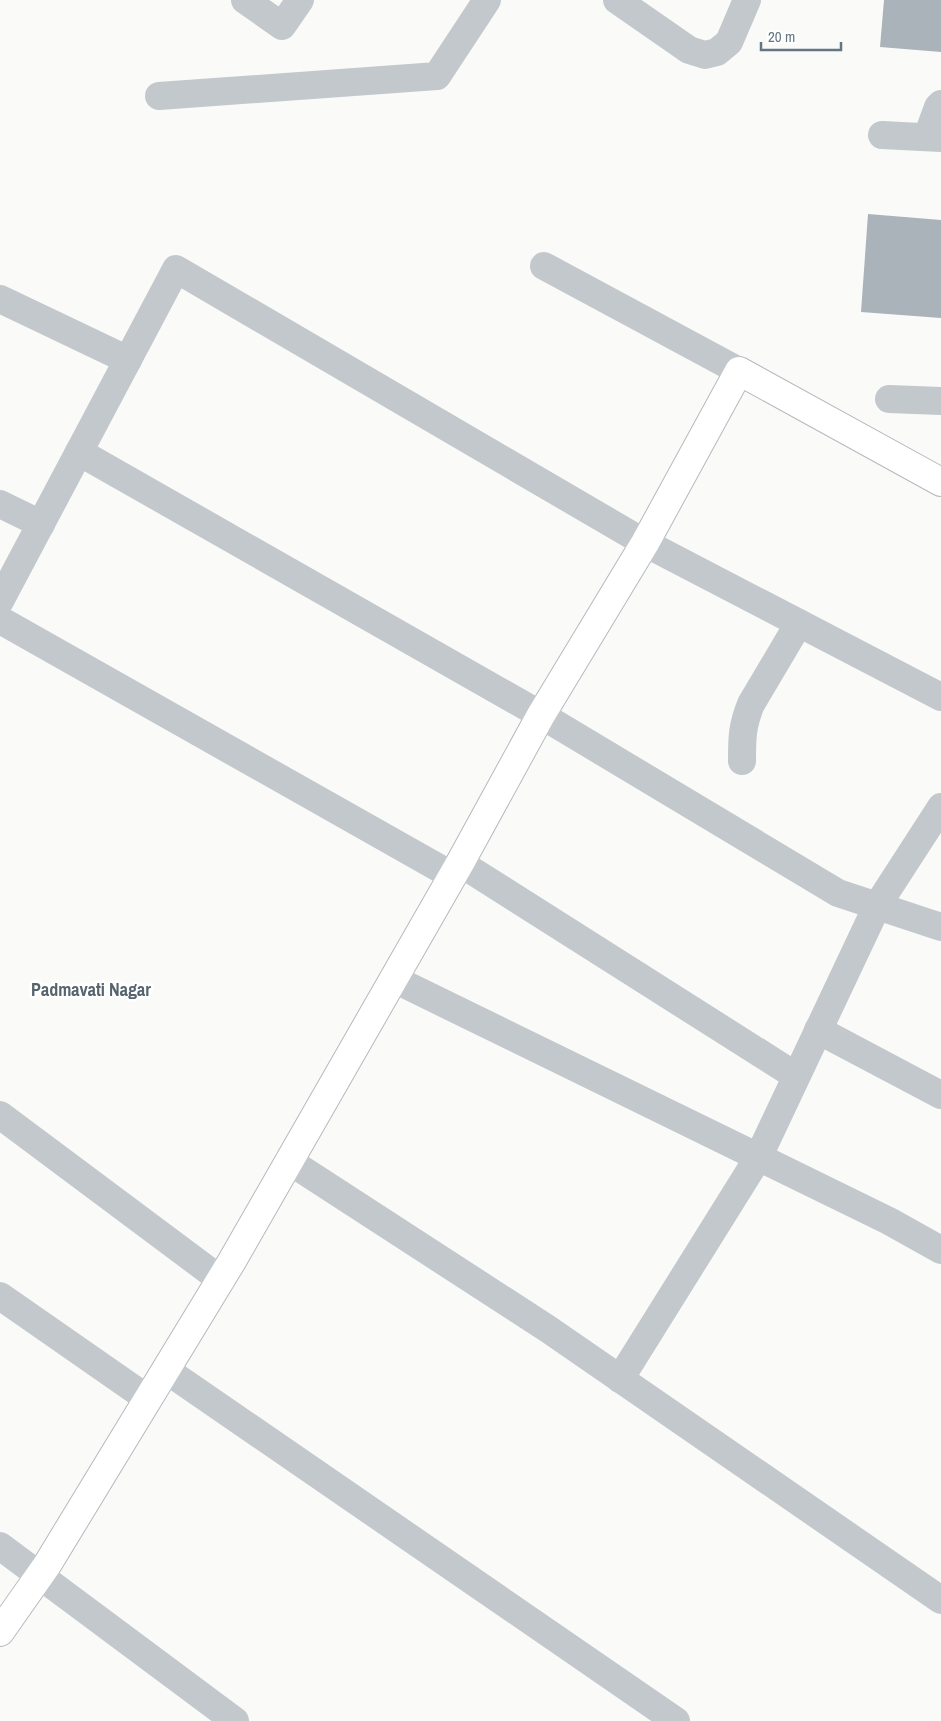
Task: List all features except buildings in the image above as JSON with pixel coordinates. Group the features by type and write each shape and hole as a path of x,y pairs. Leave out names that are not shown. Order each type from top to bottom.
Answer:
{"main road":[{"path":"0,1632 40,1575 221,1280 456,870 541,714 645,543 738,371 941,482"}],"street":[{"path":"245,0 282,26 300,0"},
{"path":"159,96 437,76 487,0"},
{"path":"617,0 689,50 705,55 717,52 729,42 748,0"},
{"path":"882,135 934,138 938,107 941,104"},
{"path":"544,266 738,371"},
{"path":"0,601 176,269 645,543 941,697"},
{"path":"0,299 128,360"},
{"path":"889,399 941,401"},
{"path":"79,452 541,714 838,893 941,927"},
{"path":"0,504 41,524"},
{"path":"0,620 456,870 796,1076"},
{"path":"742,761 742,732 745,718 799,623"},
{"path":"620,1379 758,1158 877,906 941,807"},
{"path":"394,979 889,1221 941,1250"},
{"path":"818,1030 941,1095"},
{"path":"0,1115 221,1280"},
{"path":"289,1161 548,1329 941,1600"},
{"path":"0,1296 148,1399"},
{"path":"166,1370 676,1721"},
{"path":"0,1546 235,1721"}],"district":[{"name":"Padmavati Nagar","path":"91,989"}]}
